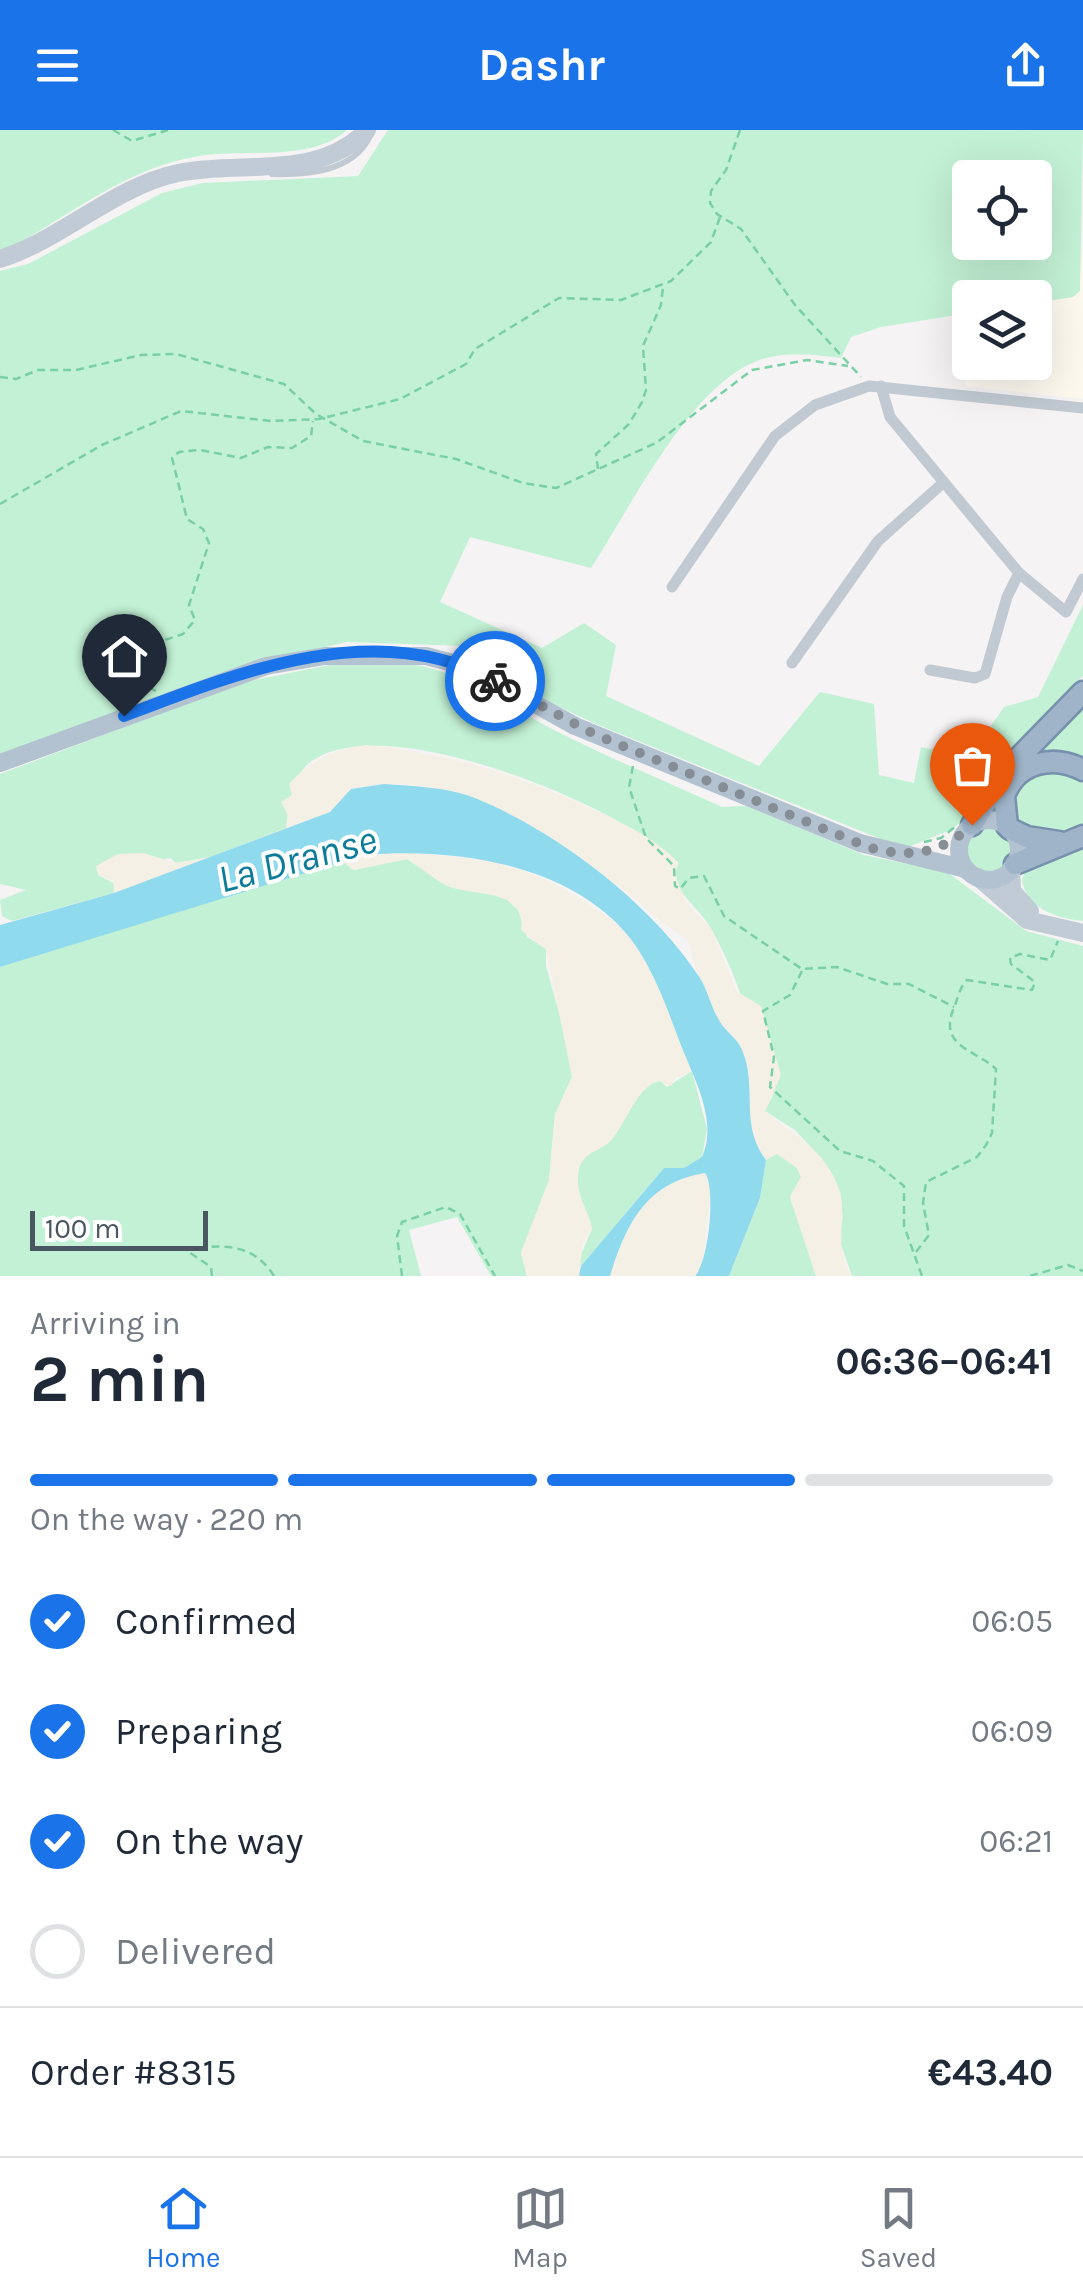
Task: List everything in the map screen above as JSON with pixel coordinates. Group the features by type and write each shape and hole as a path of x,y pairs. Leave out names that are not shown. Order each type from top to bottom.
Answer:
{"highway":[{"path":"966,827 1003,774 1083,692"},
{"path":"1061,842 1027,838 1008,827 1004,796 1023,770 1054,762 1083,770"},
{"path":"1013,866 1061,842 1083,836"}],"main road":[{"path":"0,259 152,180 182,172 324,159 370,130"},
{"path":"0,763 280,662 326,656 411,654 468,667 566,721 860,844 996,878 1013,866"},
{"path":"904,854 987,820 1008,827 1018,846 1013,866 1015,897 1054,933"},
{"path":"966,827 960,856 972,873 1021,916 1054,933 1083,933"}],"street":[{"path":"672,587 783,426 831,397 878,386 1083,408"},
{"path":"878,386 888,414 1019,573 1066,612 1083,579"},
{"path":"792,663 878,540 944,482"},
{"path":"930,670 975,678 985,674 1006,597 1019,573"}],"path":[{"path":"114,130 132,141 168,130"},
{"path":"740,130 726,170 709,197 720,217 741,229 795,305 832,342 848,366 878,386"},
{"path":"0,504 102,445 181,411 271,422 324,418 391,402 430,386 447,372 466,364 475,348 558,298 621,300 662,285 685,272 711,242 720,217"},
{"path":"598,470 596,454 628,424 646,390 644,346 661,306 662,285"},
{"path":"0,377 16,380 38,370 76,370 141,354 176,354 284,384 324,418 363,441 469,462 539,486 565,486 656,443 752,370 807,360 848,366"},
{"path":"161,702 152,688 94,678 90,673 120,652 143,653 159,642 184,634 195,620 190,605 209,543 203,530 186,519 172,458 193,450 241,458 268,447 292,448 310,436 314,419"},
{"path":"633,750 631,798 646,838 674,866 675,886 680,889 689,878 704,876 724,916 802,969 837,966 874,981 909,984 954,1008"},
{"path":"904,854 966,827"},
{"path":"922,1276 913,1257 929,1235 923,1204 926,1182 977,1157 992,1134 996,1069 957,1044 950,1020 954,1008 967,980 1032,990 1035,982 1010,964 1010,958 1020,954 1050,960 1054,933"},
{"path":"802,969 790,995 762,1016 774,1057 770,1087 840,1151 874,1161 904,1186 904,1226 916,1252"},
{"path":"402,1276 397,1236 402,1222 418,1213 446,1207 460,1214 495,1276"},
{"path":"212,1276 211,1268 188,1253 189,1248 235,1245 261,1260 274,1276"},
{"path":"1030,1276 1068,1265 1083,1271"}],"shaded area":[{"path":"1083,241 1083,399 965,386 966,380 1052,380 1052,300 1073,297 1079,291"}],"green space":[{"path":"0,130 347,130 332,140 296,151 199,156 145,171 0,253"},
{"path":"388,130 1083,130 1080,291 1073,297 1052,300 1052,280 952,280 952,316 881,327 851,337 841,358 783,355 750,364 726,379 682,426 591,568 470,537 440,602 542,648 584,623 616,645 606,696 759,766 820,692 874,704 879,775 914,783 921,747 969,757 1004,707 1038,697 1083,605 1083,676 999,764 971,812 953,829 908,847 596,724 551,703 465,646 347,642 229,670 0,755 0,271 28,264 162,193 203,183 358,176"},
{"path":"402,663 467,681 562,734 722,807 747,806 864,855 947,872 1026,931 1083,946 1083,1276 852,1276 839,1239 843,1216 822,1159 795,1130 765,1111 774,1093 745,1008 720,945 681,890 677,862 648,839 606,815 498,770 441,754 387,746 342,749 308,764 298,777 286,828 211,857 176,863 170,858 98,875 117,885 114,893 12,921 2,916 0,900 26,890 0,884 0,774 244,682 335,664"},
{"path":"1083,700 1083,763 1029,760"},
{"path":"1043,773 1063,773 1083,783 1083,826 1044,830 1009,813 1009,799 1025,781"},
{"path":"989,828 1005,834 1011,850 1005,866 989,872 973,866 967,850 973,834"},
{"path":"1083,847 1083,921 1063,918 1036,905 1022,879 1029,862"},
{"path":"407,859 447,886 504,897 518,910 527,937 546,949 546,966 567,1041 572,1077 555,1114 549,1180 521,1253 527,1276 491,1276 457,1217 409,1230 421,1276 0,1276 0,967 341,860 354,870"},
{"path":"692,1071 707,1129 702,1157 684,1169 664,1168 581,1266 577,1264 592,1229 578,1185 581,1163 612,1139 645,1089 660,1081 667,1087"},
{"path":"776,1153 797,1168 801,1177 790,1197 816,1276 729,1276 760,1198 766,1160"}],"sand":[{"path":"366,745 455,760 538,786 628,826 678,862 675,877 688,905 711,928 736,991 761,1006 781,1075 765,1111 815,1151 837,1184 842,1207 842,1254 852,1276 816,1276 790,1197 801,1177 797,1168 777,1154 766,1160 758,1146 749,1117 745,1071 737,1041 709,1005 688,940 560,844 496,808 462,795 393,784 358,788 324,815 286,828 288,816 281,802 292,795 289,784 324,757"},
{"path":"397,852 493,863 559,886 625,932 665,1002 692,1071 675,1078 671,1086 660,1081 645,1089 611,1140 581,1163 578,1185 592,1229 583,1242 579,1276 527,1276 521,1253 549,1180 555,1114 572,1077 546,949 521,930 521,916 507,900 448,886 407,859 353,870 341,860"},
{"path":"143,853 176,863 211,857 114,893 113,880 98,875 96,866 118,854"},
{"path":"705,1173 711,1186 702,1268 695,1276 610,1276 623,1239 642,1208 668,1185"}],"water":[{"name":"La Dranse","path":"384,784 464,794 538,830 629,897 680,950 700,978 719,1020 742,1050 749,1078 753,1133 766,1160 760,1198 729,1276 695,1276 704,1256 709,1224 710,1193 705,1173 668,1185 642,1208 623,1239 610,1276 579,1276 581,1266 664,1168 684,1168 702,1157 706,1116 660,991 639,950 605,913 576,892 543,877 471,858 364,855 0,967 0,925 114,893 330,812 351,789"}],"way so far":[{"path":"495,681 596,735 868,847 913,855 952,843 972,825"}],"route":[{"path":"124,716 236,674 280,662 326,656 411,654 440,658 495,681"}]}
